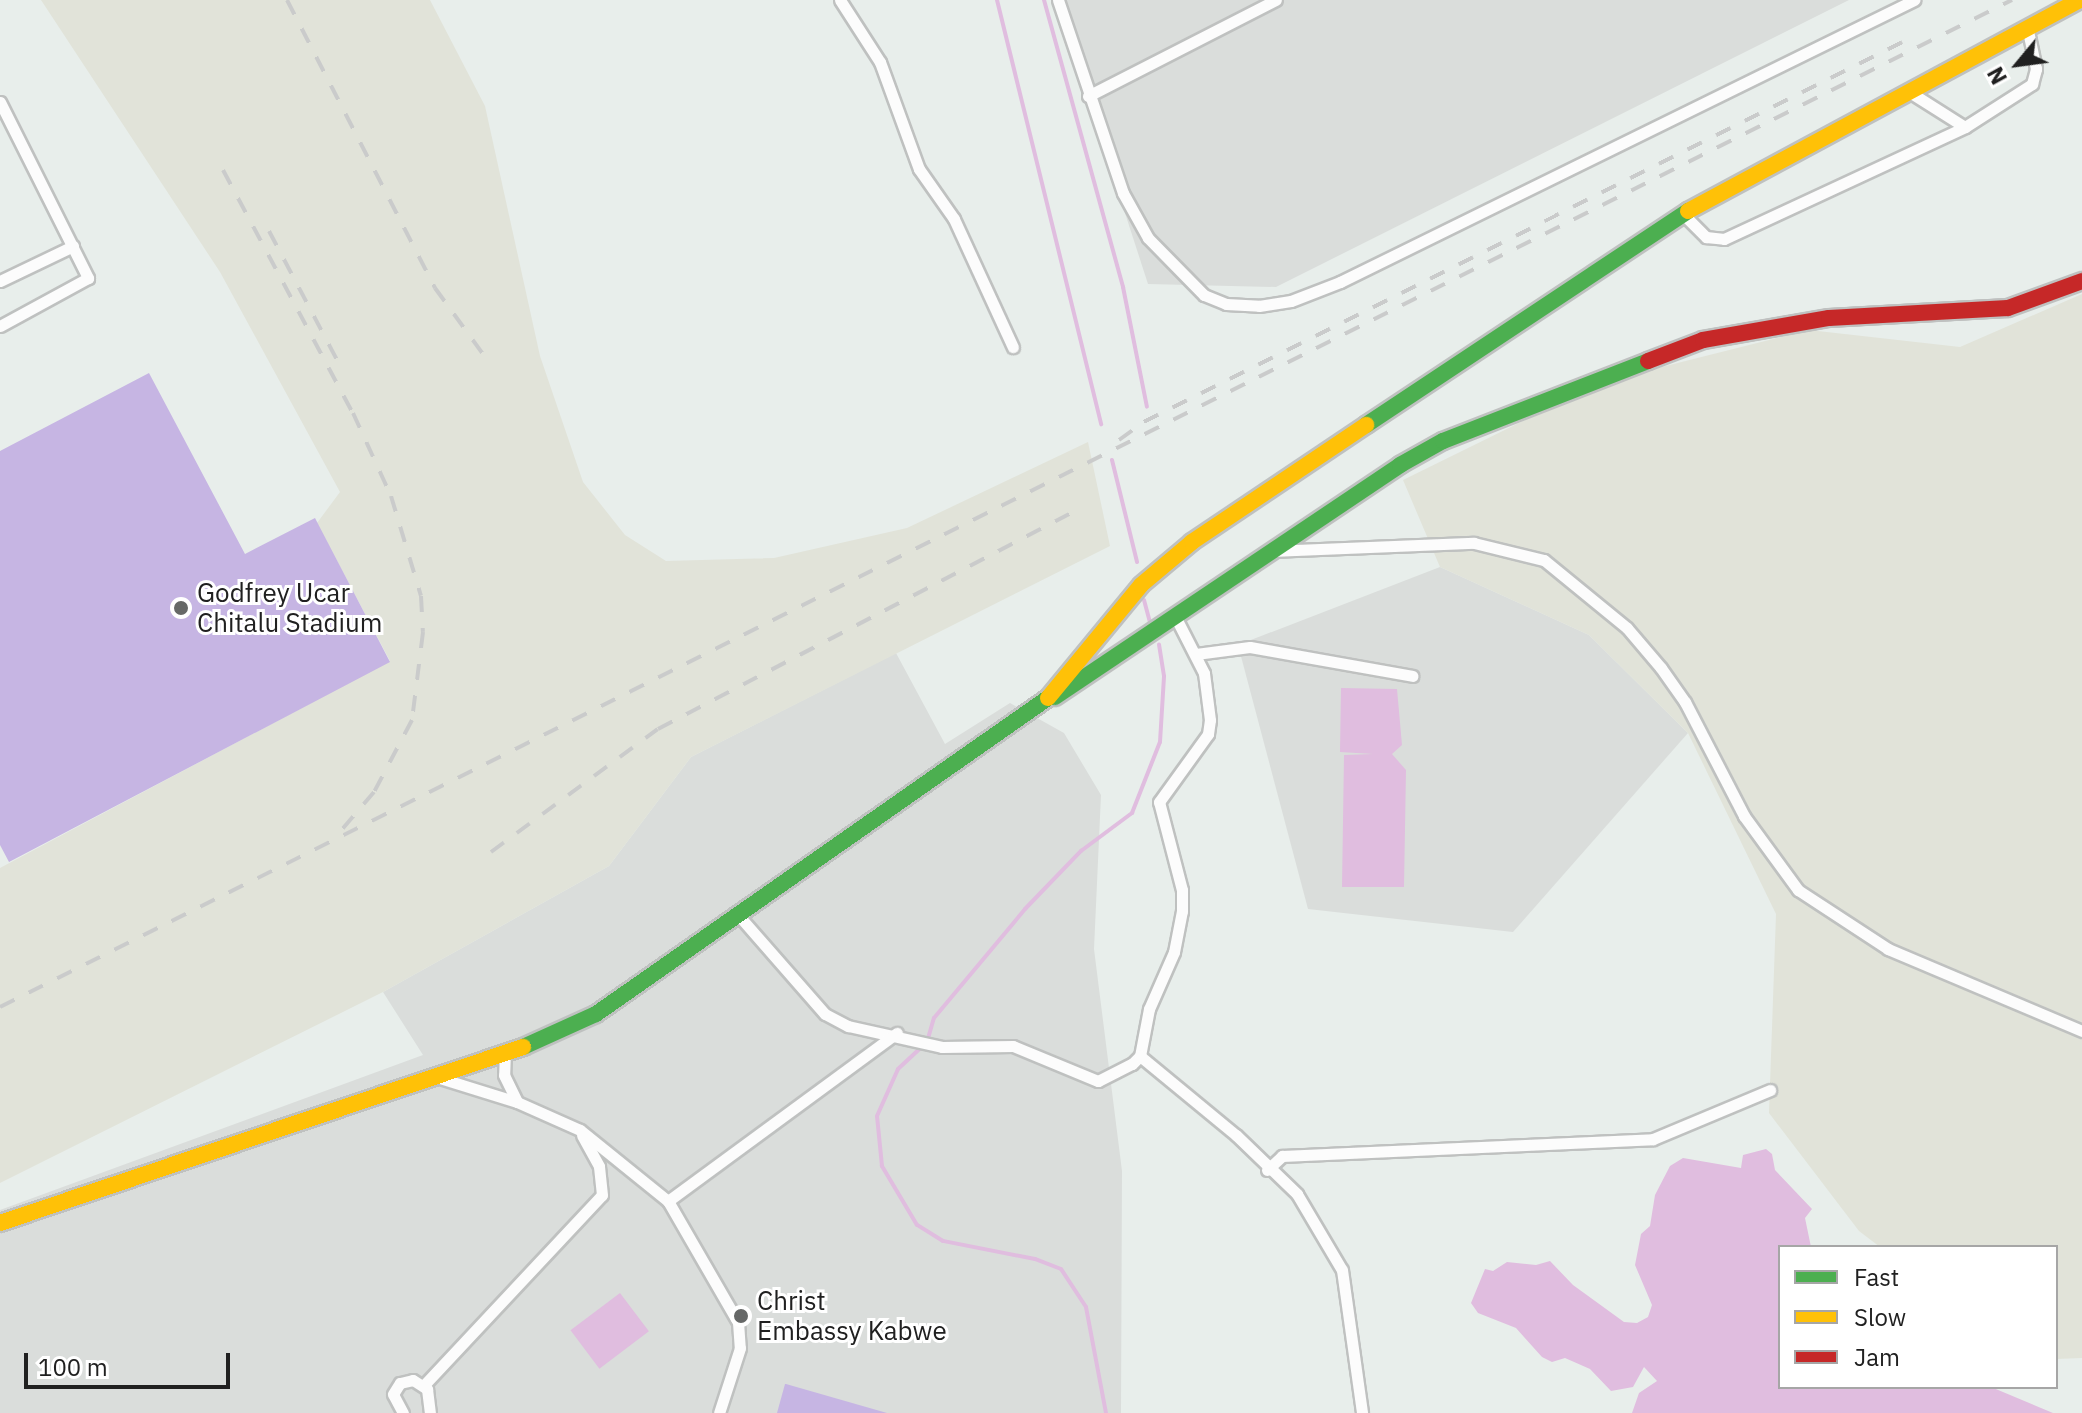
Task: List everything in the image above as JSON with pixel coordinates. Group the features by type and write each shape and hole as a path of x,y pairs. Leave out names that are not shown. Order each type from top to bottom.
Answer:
{"street":[{"path":"840,0 880,62 919,169 954,219 1013,347"},
{"path":"1058,0 1123,193 1148,238 1204,295 1226,304 1259,306 1291,301 1340,282 1914,0"},
{"path":"1088,96 1276,0"},
{"path":"1040,707 1141,585 1192,542 1683,214 2080,0"},
{"path":"1683,214 1706,237 1724,239 1965,127 2032,84 2036,69 2027,26"},
{"path":"1908,91 1965,127"},
{"path":"0,102 73,246 86,283 0,326"},
{"path":"0,281 73,246"},
{"path":"0,1223 429,1075 534,1044 596,1014 1040,707 1271,551 1443,441 1703,340 1829,318 2008,308 2082,281"},
{"path":"1271,551 1474,543 1544,560 1627,628 1661,668 1685,702 1744,816 1798,890 1888,949 2082,1031"},
{"path":"740,917 825,1014 848,1026 897,1033 942,1047 1013,1046 1098,1081 1113,1077 1140,1056 1149,1009 1174,952 1182,911 1182,890 1159,802 1208,734 1210,720 1210,695 1196,654 1175,616"},
{"path":"1196,654 1250,647 1412,676"},
{"path":"668,1201 897,1033"},
{"path":"505,1051 504,1075 517,1102"},
{"path":"1140,1056 1236,1135 1267,1170 1297,1194 1342,1270 1362,1413"},
{"path":"429,1075 517,1102 580,1130 668,1201 727,1297 741,1335 719,1413"},
{"path":"1267,1170 1282,1156 1653,1139 1770,1090"},
{"path":"425,1410 424,1385 602,1195 599,1166 580,1130"},
{"path":"403,1413 393,1401 395,1388 406,1380 424,1385"}],"shaded area":[{"path":"41,0 430,0 485,106 540,356 583,482 625,535 666,561 774,558 907,528 1088,442 1110,546 691,757 609,866 383,992 0,1183 0,868 390,661 317,523 340,492 220,272"},
{"path":"1056,0 1849,0 1276,287 1148,284"},
{"path":"2082,294 2082,1358 2058,1359 2058,1245 1877,1245 1859,1231 1769,1113 1776,914 1688,733 1589,635 1440,567 1403,480 1602,382 1809,330 1960,347"},
{"name":"Godfrey Ucar Chitalu Stadium","path":"149,373 245,554 315,518 390,662 9,862 0,845 0,451"},
{"path":"1440,567 1589,635 1688,733 1513,932 1308,909 1238,645"},
{"path":"896,653 945,744 1010,703 1064,733 1101,795 1094,949 1122,1171 1121,1413 0,1413 0,1210 423,1055 383,992 609,866 691,757"},
{"path":"1341,688 1397,689 1402,745 1392,754 1406,770 1404,887 1342,887 1344,755 1373,754 1340,752"},
{"path":"1766,1149 1772,1154 1775,1170 1812,1209 1805,1218 1811,1245 1778,1245 1778,1389 1996,1389 2053,1413 1632,1413 1639,1393 1657,1381 1644,1367 1633,1387 1611,1391 1590,1369 1565,1358 1552,1362 1542,1357 1516,1328 1478,1313 1471,1303 1485,1269 1493,1271 1507,1262 1536,1265 1550,1261 1573,1285 1624,1322 1637,1323 1648,1317 1652,1305 1635,1265 1641,1234 1650,1226 1655,1195 1670,1166 1683,1158 1741,1168 1743,1155"},
{"path":"620,1293 649,1331 599,1369 570,1330"},
{"path":"786,1384 887,1413 777,1413"}],"waterway":[{"path":"997,0 1101,424"},
{"path":"1044,0 1123,287 1147,407"},
{"path":"1112,460 1137,562"},
{"path":"1144,600 1150,622"},
{"path":"1106,1413 1086,1307 1061,1269 1035,1259 943,1241 917,1225 882,1166 877,1116 898,1069 927,1042 934,1018 1025,909 1081,851 1132,813 1160,742 1164,676 1159,644"}],"railway":[{"path":"287,0 435,288 491,365"},
{"path":"0,1007 2012,0"},
{"path":"1119,440 1144,422 1914,36"},
{"path":"223,170 353,413 391,496 421,596 423,632 412,720 374,792 339,833"},
{"path":"269,231 338,362"},
{"path":"491,852 658,729 1081,508"}],"traffic: fast":[{"path":"1366,425 1688,211"},
{"path":"1055,697 1400,465 1443,441 1648,361"},
{"path":"523,1047 596,1014 1048,698"}],"traffic: slow":[{"path":"1688,211 2080,0"},
{"path":"1048,698 1141,585 1192,542 1366,425"},
{"path":"0,1223 523,1047"}],"traffic: jam":[{"path":"1648,361 1703,340 1829,318 2008,308 2082,281"}],"place":[{"name":"Godfrey Ucar Chitalu Stadium","path":"181,608"},
{"name":"Christ Embassy Kabwe","path":"741,1316"}]}
